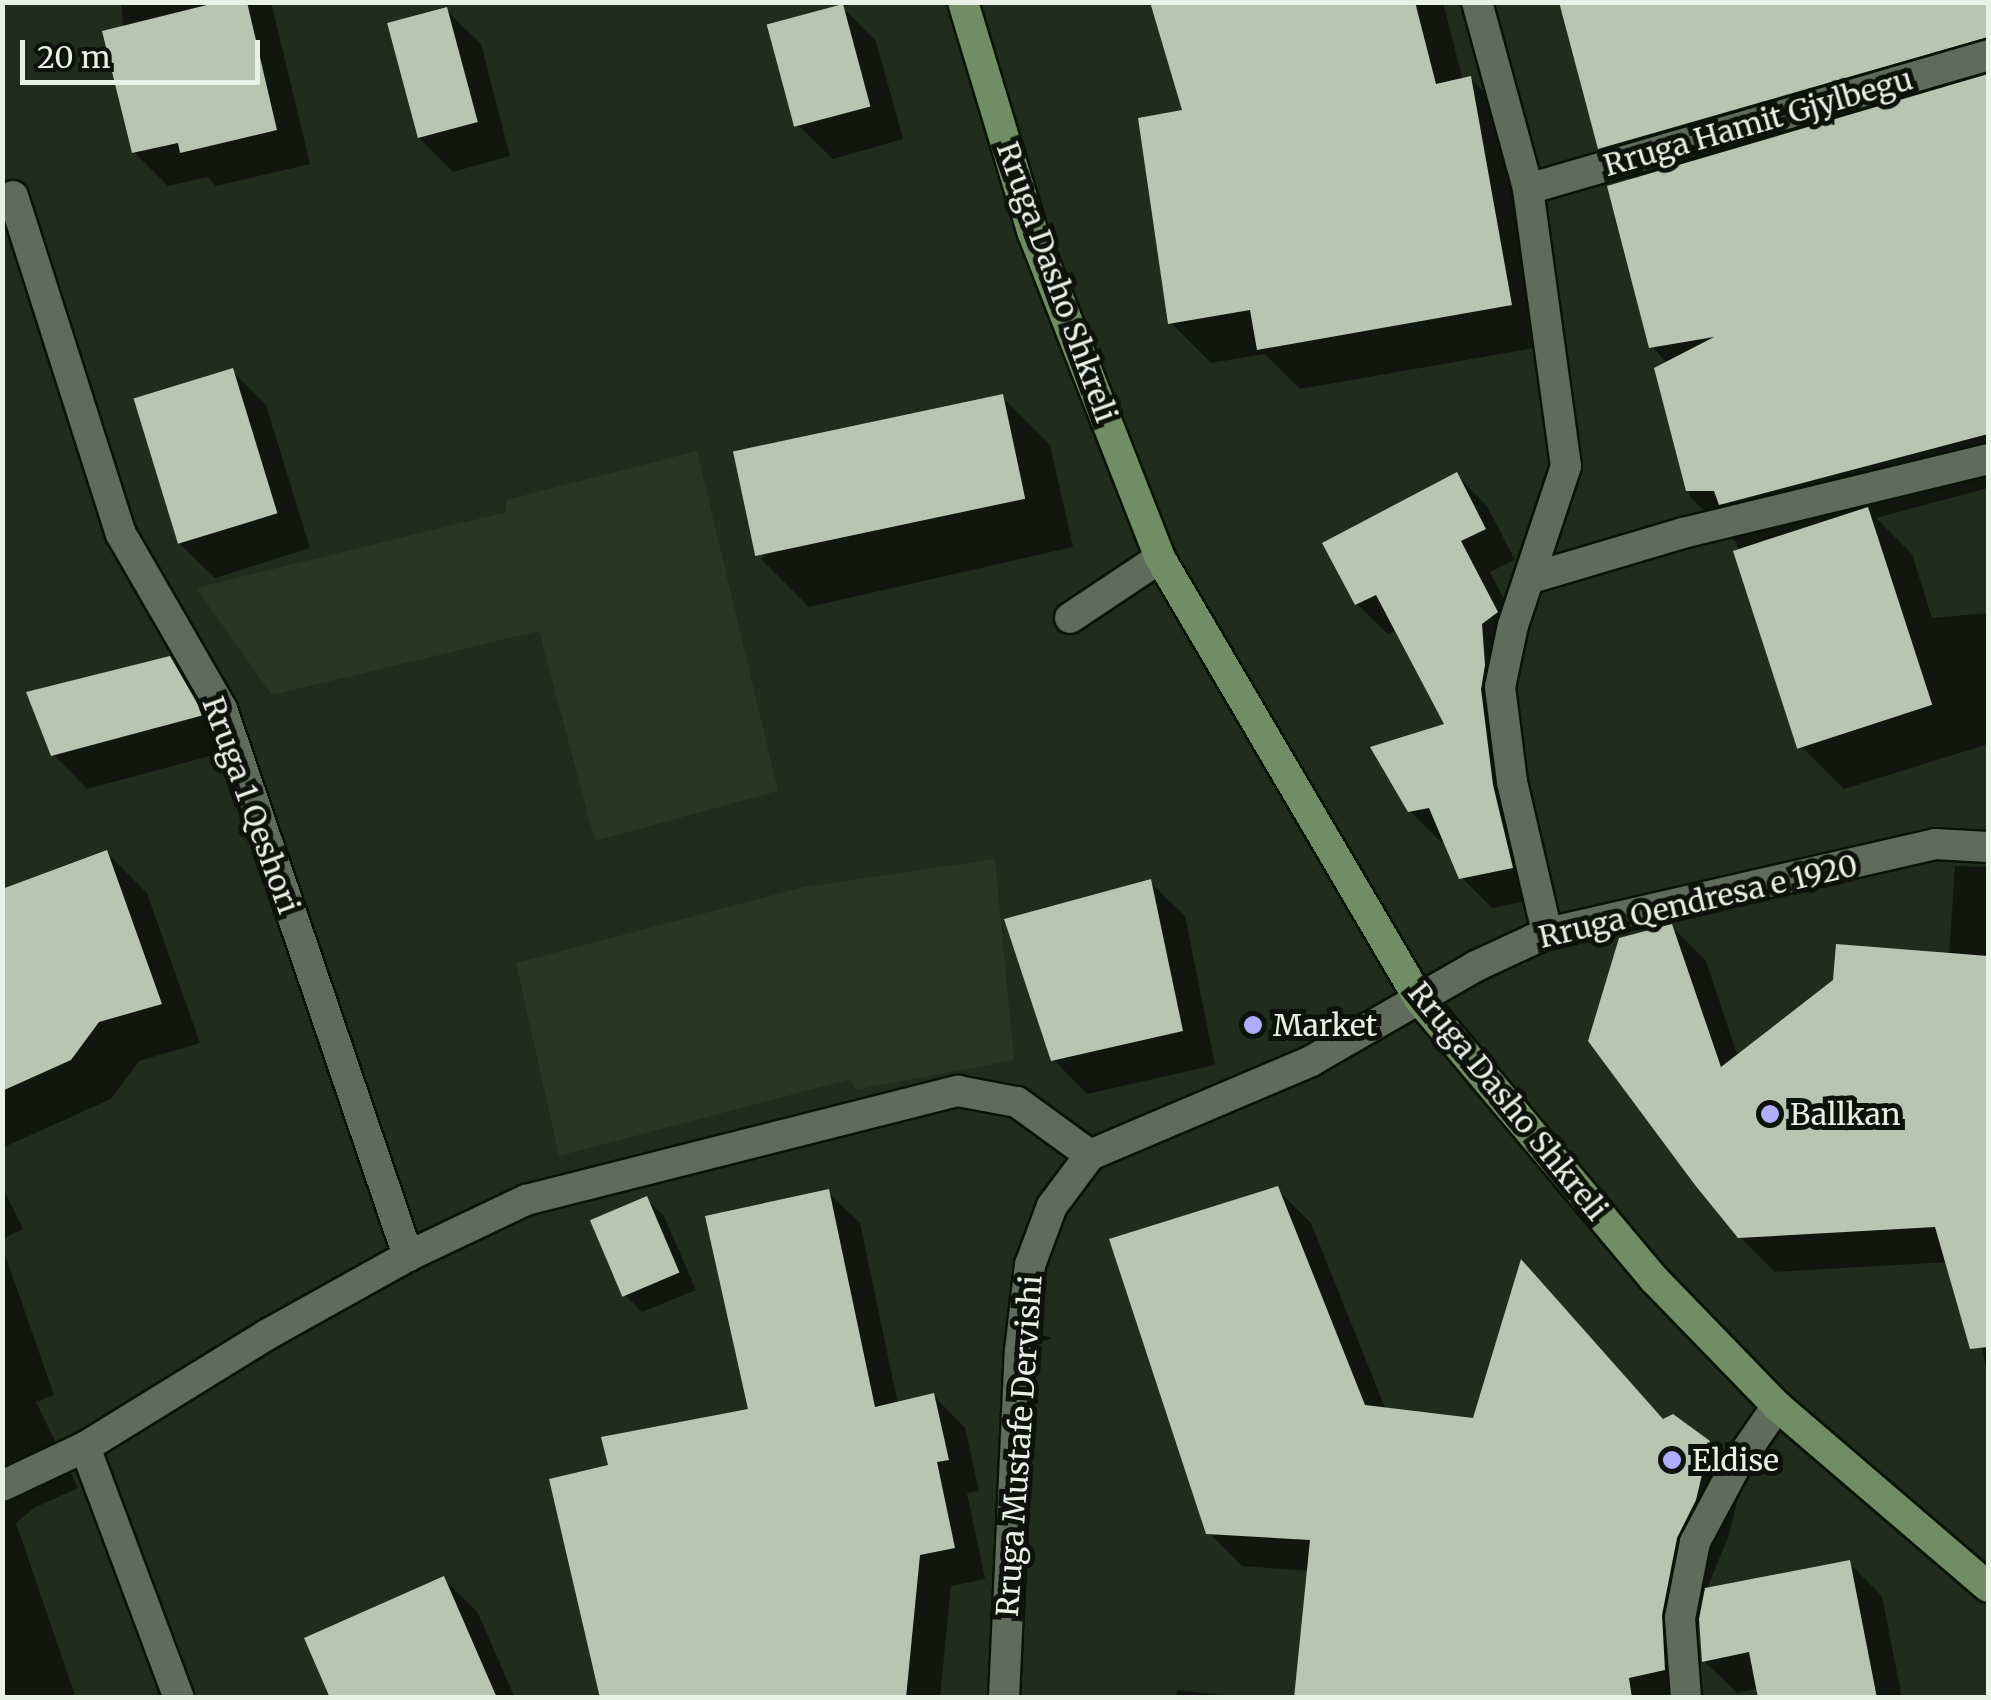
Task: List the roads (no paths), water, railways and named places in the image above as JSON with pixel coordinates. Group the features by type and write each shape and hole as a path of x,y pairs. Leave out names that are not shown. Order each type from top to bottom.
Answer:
{"main road":[{"name":"Rruga Dasho Shkreli","path":"963,2 1032,231 1160,558 1419,999 1654,1278 1777,1406 1988,1587"}],"street":[{"path":"1477,2 1528,189 1566,466 1532,578 1512,626 1500,687 1512,782 1547,933"},
{"name":"Rruga Hamit Gjylbegu","path":"1528,189 1988,55"},
{"name":"Rruga 1 Qeshori","path":"13,196 121,534 222,709 408,1256"},
{"path":"1532,578 1683,533 1988,459"},
{"path":"1070,618 1160,558"},
{"name":"Rruga Qendresa e 1920","path":"1419,999 1547,933 1935,844 1988,847"},
{"name":"Rruga Mustafe Dervishi","path":"1004,1698 1020,1352 1030,1265 1052,1206 1090,1156 1295,1068 1419,999"},
{"path":"2,1486 85,1447 268,1334 408,1256 526,1200 958,1091 1017,1102 1090,1156"},
{"path":"1686,1698 1680,1618 1695,1542 1735,1467 1777,1406"},
{"path":"85,1447 179,1698"}],"place":[{"name":"Market","path":"1253,1025"},
{"name":"Ballkan","path":"1770,1114"},
{"name":"Eldise","path":"1672,1460"}]}
